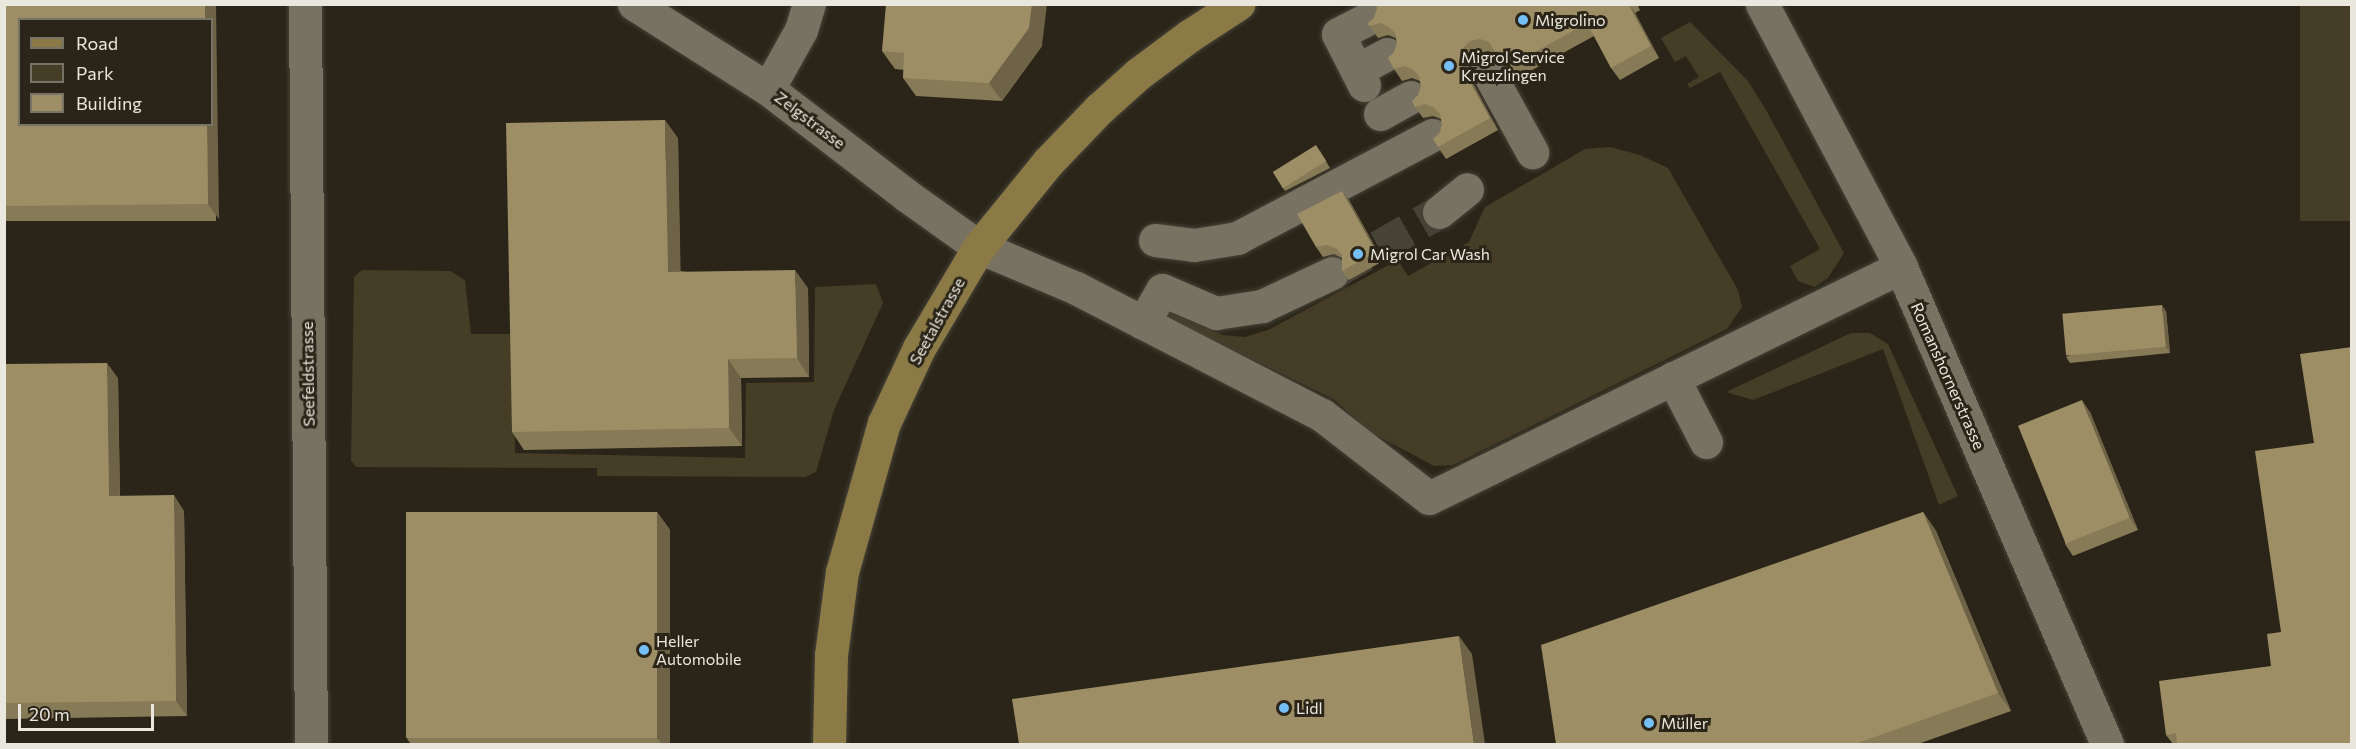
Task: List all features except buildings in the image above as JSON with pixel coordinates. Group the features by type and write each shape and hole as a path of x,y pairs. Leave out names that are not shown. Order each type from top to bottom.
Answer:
{"main road":[{"name":"Seetalstrasse","path":"830,744 831,655 842,572 884,423 920,348 979,247 1048,162 1099,109 1138,74 1180,42 1238,4"}],"street":[{"name":"Seefeldstrasse","path":"305,4 311,744"},
{"name":"Zelgstrasse","path":"634,4 768,89 906,195 979,247 1076,288 1322,415 1429,498 1673,378"},
{"path":"768,89 801,30 809,4"},
{"name":"Romanshornerstrasse","path":"1761,9 1901,267 2107,744"},
{"path":"1367,19 1338,34 1360,77 1387,54"},
{"path":"1493,90 1532,152"},
{"path":"1380,114 1411,97"},
{"path":"1155,240 1194,245 1237,238 1432,135"},
{"path":"1439,212 1467,189"},
{"path":"1706,442 1673,378 1901,267"},
{"path":"1143,323 1162,290 1216,313 1262,306 1332,273"}],"green space":[{"path":"2300,5 2351,5 2351,221 2300,221"},
{"path":"1690,22 1748,81 1844,253 1828,278 1815,287 1798,281 1790,266 1820,249 1720,72 1690,88 1687,84 1699,77 1686,56 1675,62 1661,38"},
{"path":"1610,147 1640,155 1668,168 1738,290 1742,307 1727,329 1453,465 1434,466 1370,432 1334,399 1159,314 1163,310 1223,335 1245,337 1268,330 1398,260 1408,276 1469,242 1485,207 1585,149"},
{"path":"362,270 450,271 465,280 471,334 513,334 515,453 745,458 746,383 814,382 815,287 876,284 883,303 834,410 816,472 805,477 597,476 597,468 357,467 351,461 354,277"},
{"path":"1851,333 1870,333 1888,344 1958,496 1939,505 1883,349 1753,400 1726,392"}],"tunnel":[{"path":"1336,271 1439,212"}],"place":[{"name":"Migrolino","path":"1523,20"},
{"name":"Migrol Service Kreuzlingen","path":"1449,66"},
{"name":"Migrol Car Wash","path":"1358,254"},
{"name":"Heller Automobile","path":"644,650"},
{"name":"Lidl","path":"1284,708"},
{"name":"Müller","path":"1649,723"}]}
